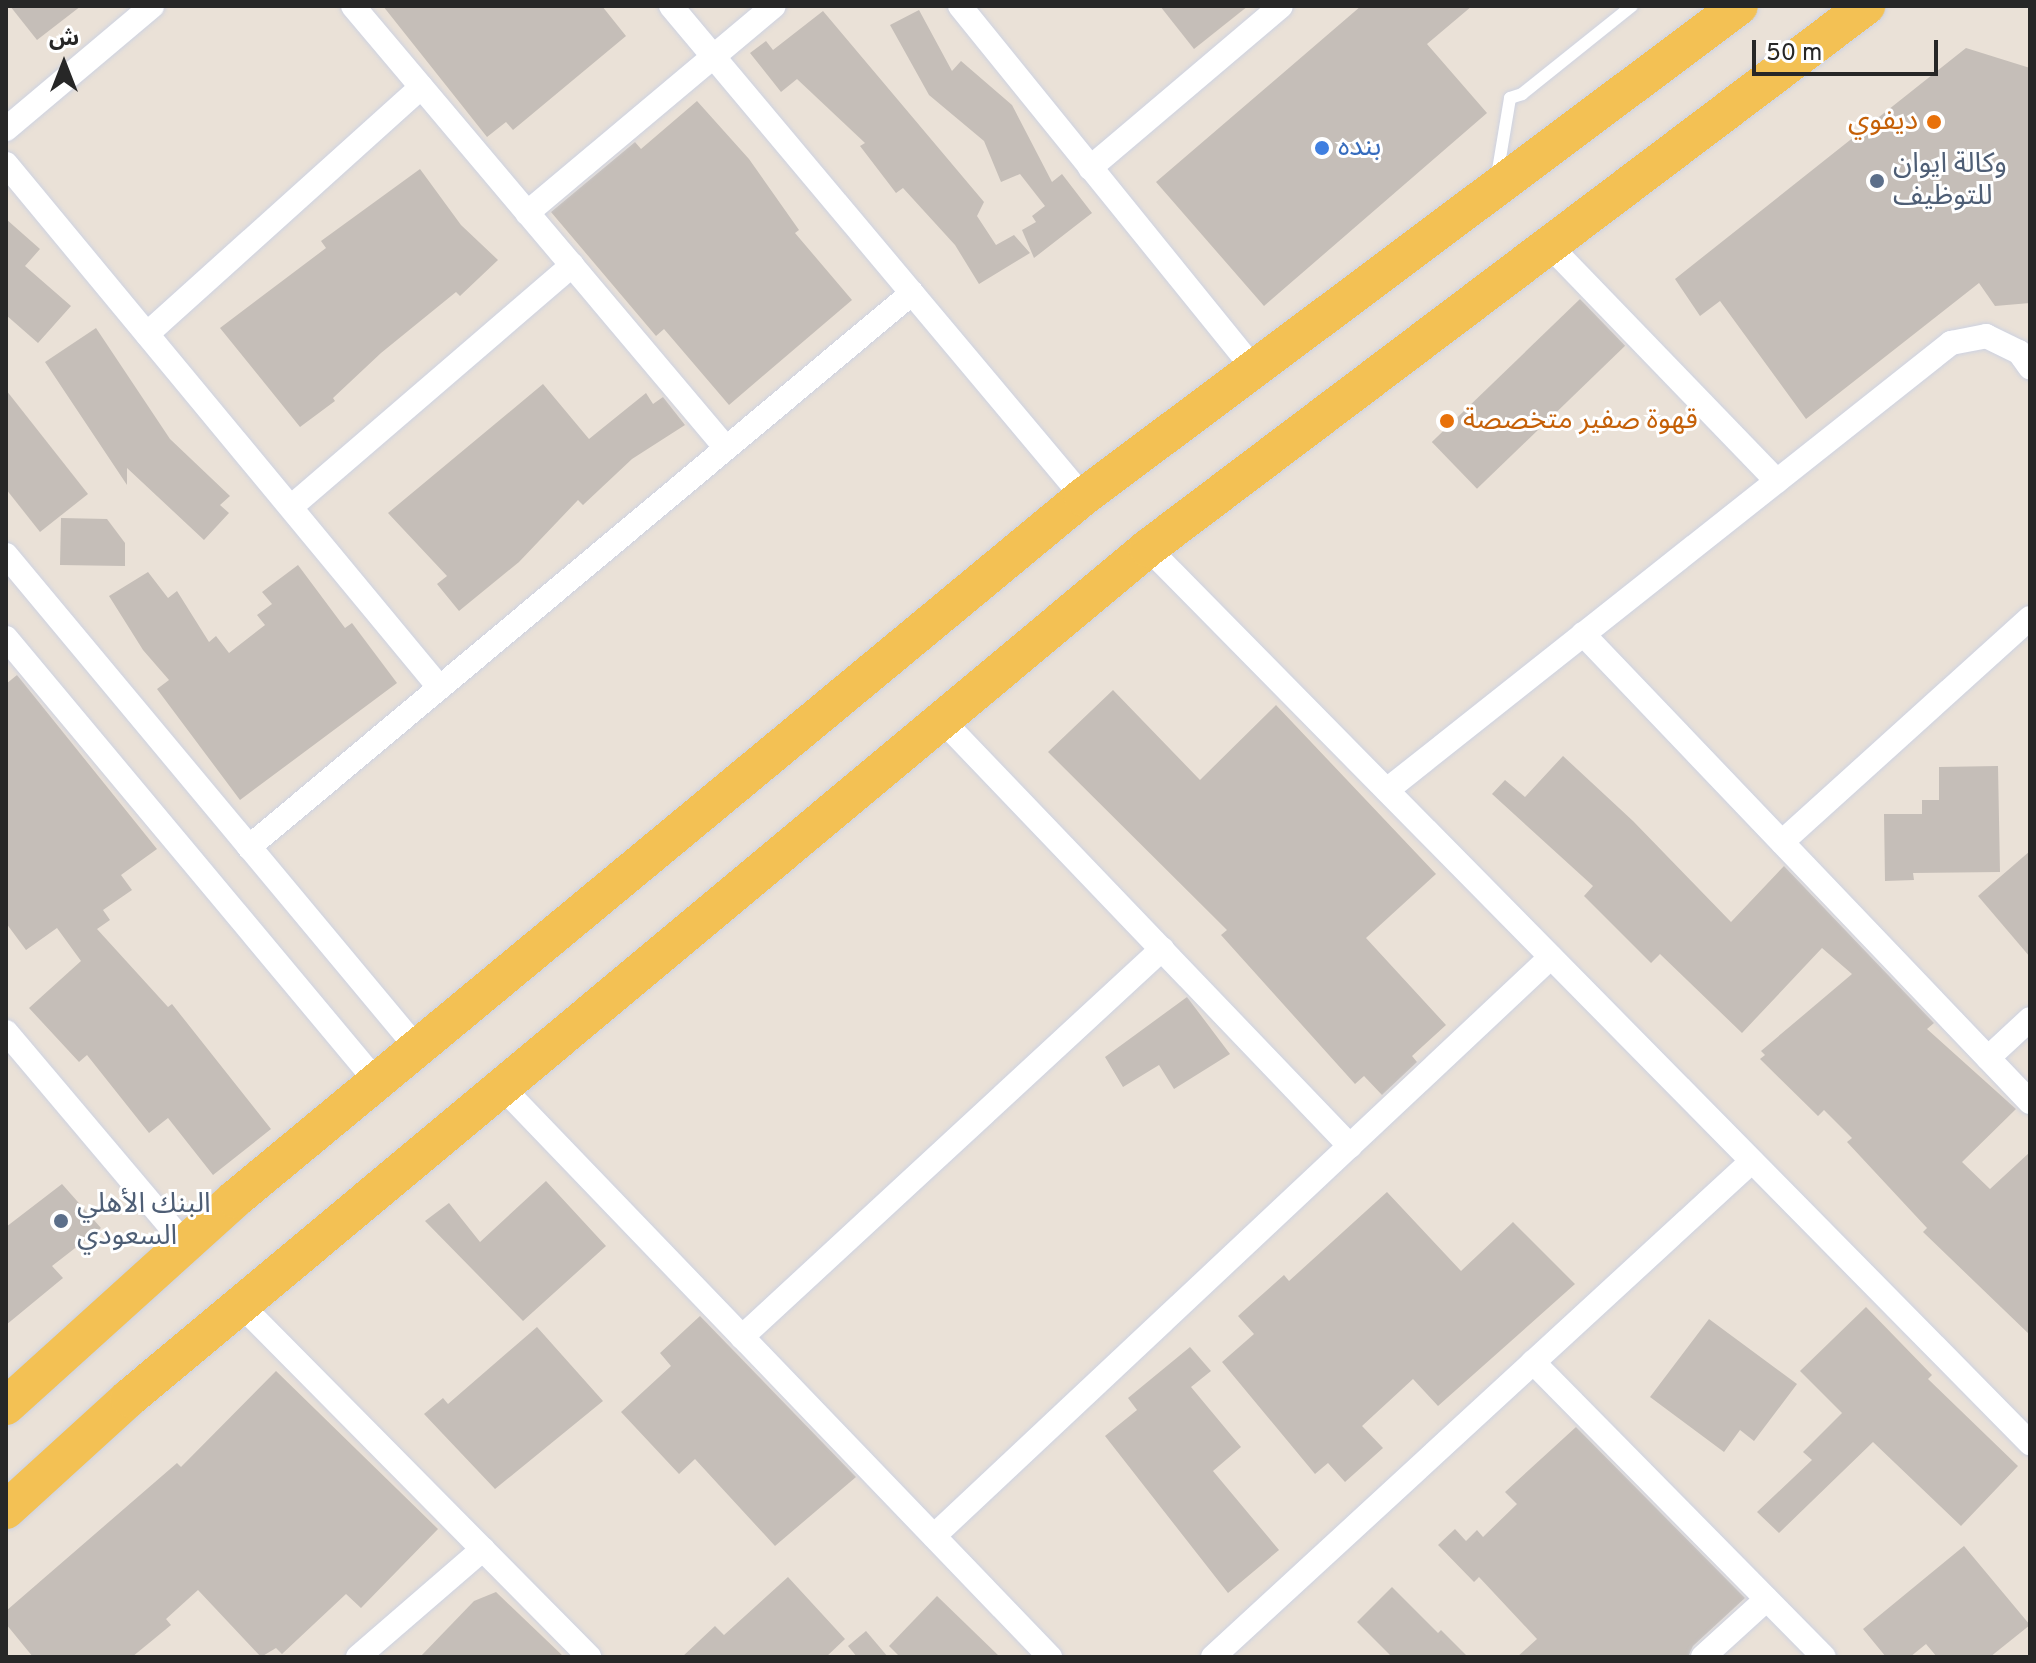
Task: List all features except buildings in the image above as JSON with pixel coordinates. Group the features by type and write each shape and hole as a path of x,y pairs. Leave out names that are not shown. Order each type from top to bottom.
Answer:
{"main road":[{"path":"6,1406 185,1244 376,1081 1083,497 1252,366 1739,6"},
{"path":"6,1510 241,1305 1148,548 1866,6"}],"street":[{"path":"6,129 152,6"},
{"path":"353,6 726,448"},
{"path":"671,6 1083,497"},
{"path":"527,213 774,6"},
{"path":"960,6 1252,366"},
{"path":"1090,168 1278,7"},
{"path":"147,334 421,87"},
{"path":"6,164 440,688"},
{"path":"1549,245 1777,481"},
{"path":"291,507 572,265"},
{"path":"249,847 912,293"},
{"path":"1387,790 1951,343 1986,336 2019,352 2030,367"},
{"path":"1148,548 2030,1443"},
{"path":"6,555 417,1048"},
{"path":"1782,842 2030,618"},
{"path":"1583,634 2030,1102"},
{"path":"6,638 376,1081"},
{"path":"942,720 1350,1146"},
{"path":"742,1337 1162,949"},
{"path":"934,1536 1551,957"},
{"path":"1988,1058 2030,1019"},
{"path":"6,1032 185,1244"},
{"path":"502,1087 1050,1657"},
{"path":"1213,1657 1752,1161"},
{"path":"241,1305 589,1657"},
{"path":"1533,1362 1824,1657"},
{"path":"358,1657 483,1549"},
{"path":"1703,1657 1767,1599"}],"lane":[{"path":"1495,186 1510,98 1522,94 1632,6"}],"place":[{"name":"ديفوي","path":"1934,122"},
{"name":"بنده","path":"1322,148"},
{"name":"وكالة ايوان للتوظيف","path":"1877,181"},
{"name":"قهوة صفير متخصصة","path":"1447,421"},
{"name":"البنك الأهلي السعودي","path":"61,1221"}]}
